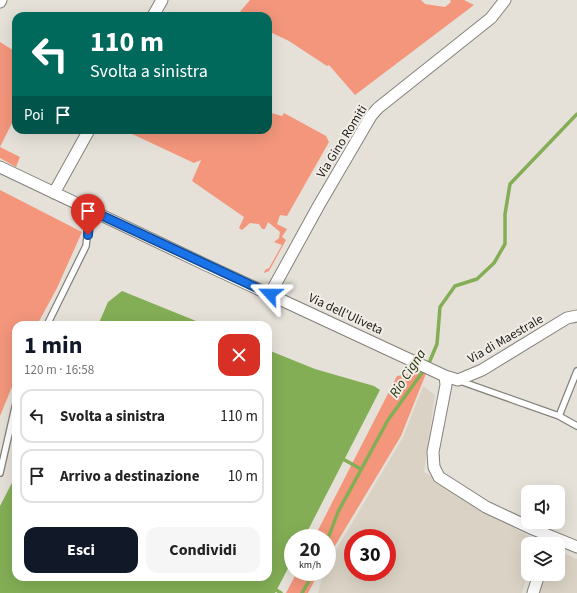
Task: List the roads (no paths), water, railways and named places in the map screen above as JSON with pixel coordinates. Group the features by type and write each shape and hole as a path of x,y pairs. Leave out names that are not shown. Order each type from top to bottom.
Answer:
{"street":[{"path":"155,12 162,0"},
{"name":"Via Gino Romiti","path":"270,294 322,198 371,116 378,108 488,21 497,12 505,0"},
{"path":"54,193 87,134"},
{"name":"Via dell'Uliveta","path":"0,167 445,376"},
{"name":"Via di Maestrale","path":"458,380 482,370 567,318 577,316"},
{"path":"458,380 445,376 446,385 433,452 434,467 439,477 486,507 542,537"},
{"path":"565,544 577,547"},
{"path":"533,593 537,581"}],"lane":[{"path":"50,321 86,246 90,210"},
{"path":"559,416 577,371"},
{"path":"458,380 559,416 577,426"},
{"path":"0,473 12,420"}],"waterway":[{"name":"Rio Cigna","path":"332,529 338,512 388,420 429,363 437,344 440,307 455,286 477,279 494,263 505,244 505,214 510,184 577,114"},
{"path":"341,458 361,469"},
{"name":"Rio Cigna","path":"302,593 309,581"},
{"path":"273,588 281,593"}]}
